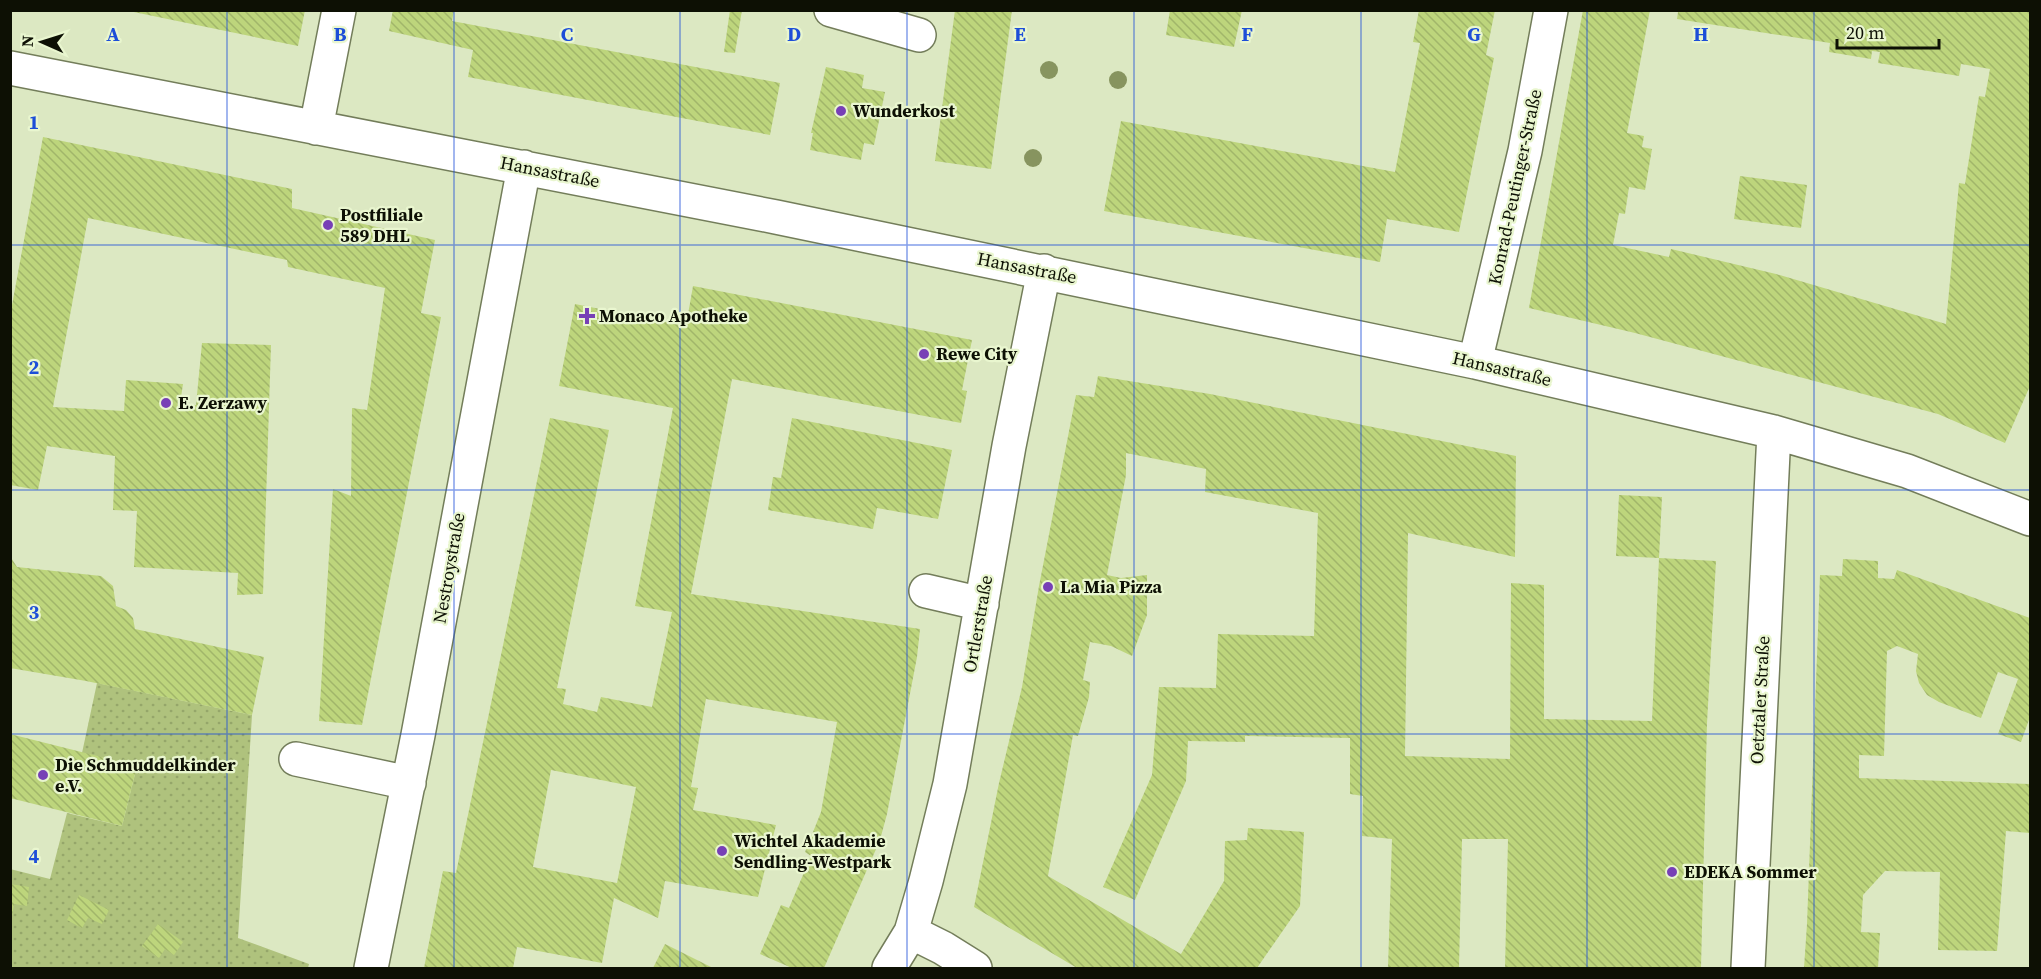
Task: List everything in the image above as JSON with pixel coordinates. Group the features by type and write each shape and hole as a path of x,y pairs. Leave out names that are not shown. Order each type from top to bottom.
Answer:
{"street":[{"path":"316,128 339,10"},
{"path":"831,10 919,35"},
{"name":"Konrad-Peutinger-Straße","path":"1475,363 1525,151 1551,10"},
{"name":"Hansastraße","path":"10,68 524,167 1044,271 1475,363 1774,432 1907,471 2031,519"},
{"name":"Nestroystraße","path":"371,969 409,783 524,167"},
{"name":"Ortlerstraße","path":"889,969 911,932 950,784 1009,446 1044,271"},
{"name":"Oetztaler Straße","path":"1748,969 1774,432"},
{"path":"926,591 982,604"},
{"path":"296,759 409,783"},
{"path":"911,932 943,948 975,969"}],"green space":[{"path":"97,683 252,715 238,938 309,964 308,968 11,968 10,869 50,879 67,813 122,826 137,766 82,753"}],"building":[{"path":"124,10 305,10 298,46"},
{"path":"393,10 454,10 452,21 780,83 770,135 468,77 473,50 389,31"},
{"path":"730,10 742,10 735,53 724,52"},
{"path":"955,10 1012,10 991,169 935,161"},
{"path":"1170,10 1242,10 1234,47 1166,35"},
{"path":"1419,10 1495,10 1486,55 1494,58 1459,232 1387,219 1380,262 1104,211 1121,121 1395,172 1420,43 1413,42"},
{"path":"1583,10 1650,10 1627,133 1644,136 1642,147 1652,149 1645,190 1629,187 1625,214 1619,213 1613,245 1669,257 1671,249 1776,274 1946,324 1959,183 1965,184 1979,96 1985,97 1990,69 1961,64 1959,76 1878,63 1880,52 1872,51 1871,59 1829,52 1830,43 1677,19 1678,12 1674,10 2030,10 2030,386 2005,443 1938,414 1635,333 1529,308"},
{"path":"826,67 864,75 862,88 885,92 874,145 864,143 861,160 810,150 813,133 811,133"},
{"path":"43,137 292,189 292,208 435,240 421,313 441,317 362,725 319,721 333,489 351,496 352,408 367,410 385,288 288,267 287,260 88,218 53,407 124,411 126,380 183,384 180,404 196,405 202,343 271,345 263,594 237,595 238,573 134,567 137,511 113,510 115,456 47,446 38,490 10,485 10,316"},
{"path":"1740,176 1807,185 1801,228 1734,219"},
{"path":"693,286 972,340 962,390 967,391 961,423 732,379 691,594 920,629 917,657 880,840 824,968 792,968 760,954 781,905 789,908 811,856 805,852 821,812 837,722 706,699 691,787 698,788 693,810 776,825 758,897 665,881 658,918 614,898 602,963 517,947 513,968 424,968 443,871 456,873 550,418 609,430 557,688 566,689 563,704 597,712 601,697 652,707 672,612 635,606 673,408 559,386 575,304 686,326","holes":["551,770 636,787 617,883 533,867"]},
{"path":"1098,376 1210,394 1516,456 1515,557 1408,533 1405,756 1510,759 1511,583 1544,585 1544,719 1652,721 1659,558 1716,561 1707,723 1701,968 1505,968 1508,839 1462,839 1459,968 1388,968 1392,839 1362,836 1363,796 1350,794 1350,738 1245,736 1245,742 1188,741 1186,781 1135,900 1103,887 1152,775 1159,687 1216,688 1218,634 1314,636 1318,513 1205,492 1206,469 1126,453 1126,475 1107,575 1121,578 1147,575 1147,615 1132,656 1111,646 1090,642 1083,680 1090,682 1089,697 1078,736 1073,735 1048,876 1181,954 1224,881 1225,841 1247,840 1248,828 1304,832 1300,906 1257,968 1077,968 974,907 999,783 1022,687 1076,395 1094,397"},
{"path":"792,418 952,450 938,519 877,508 873,529 768,510 773,477 781,478"},
{"path":"1619,495 1662,497 1659,558 1616,556"},
{"path":"10,556 17,567 101,576 113,586 116,606 126,610 133,618 135,629 264,657 252,715 10,668"},
{"path":"1843,559 1878,561 1878,578 1894,579 1897,570 2030,618 2030,717 2021,742 1998,734 2018,679 1998,672 1981,718 1927,695 1919,683 1916,671 1918,654 1897,646 1887,651 1884,756 1859,755 1859,778 2030,784 2030,833 2006,831 1997,951 1938,950 1940,872 1885,871 1863,895 1861,932 1880,933 1878,968 1804,968 1820,575 1842,576"},
{"path":"10,734 137,766 122,826 10,798"},
{"path":"10,884 29,887 27,906 14,904 12,916"},
{"path":"79,895 109,910 102,924 88,918 82,928 67,920"},
{"path":"158,924 183,942 174,955 165,949 159,958 142,946"},
{"path":"665,944 713,968 653,968"}],"place":[{"name":"Wunderkost","path":"841,111"},
{"name":"Postfiliale 589 DHL","path":"328,225"},
{"name":"Monaco Apotheke","path":"587,316"},
{"name":"Rewe City","path":"924,354"},
{"name":"E. Zerzawy","path":"166,403"},
{"name":"La Mia Pizza","path":"1048,587"},
{"name":"Die Schmuddelkinder e.V.","path":"43,775"},
{"name":"Wichtel Akademie Sendling-Westpark","path":"722,851"},
{"name":"EDEKA Sommer","path":"1672,872"}]}
